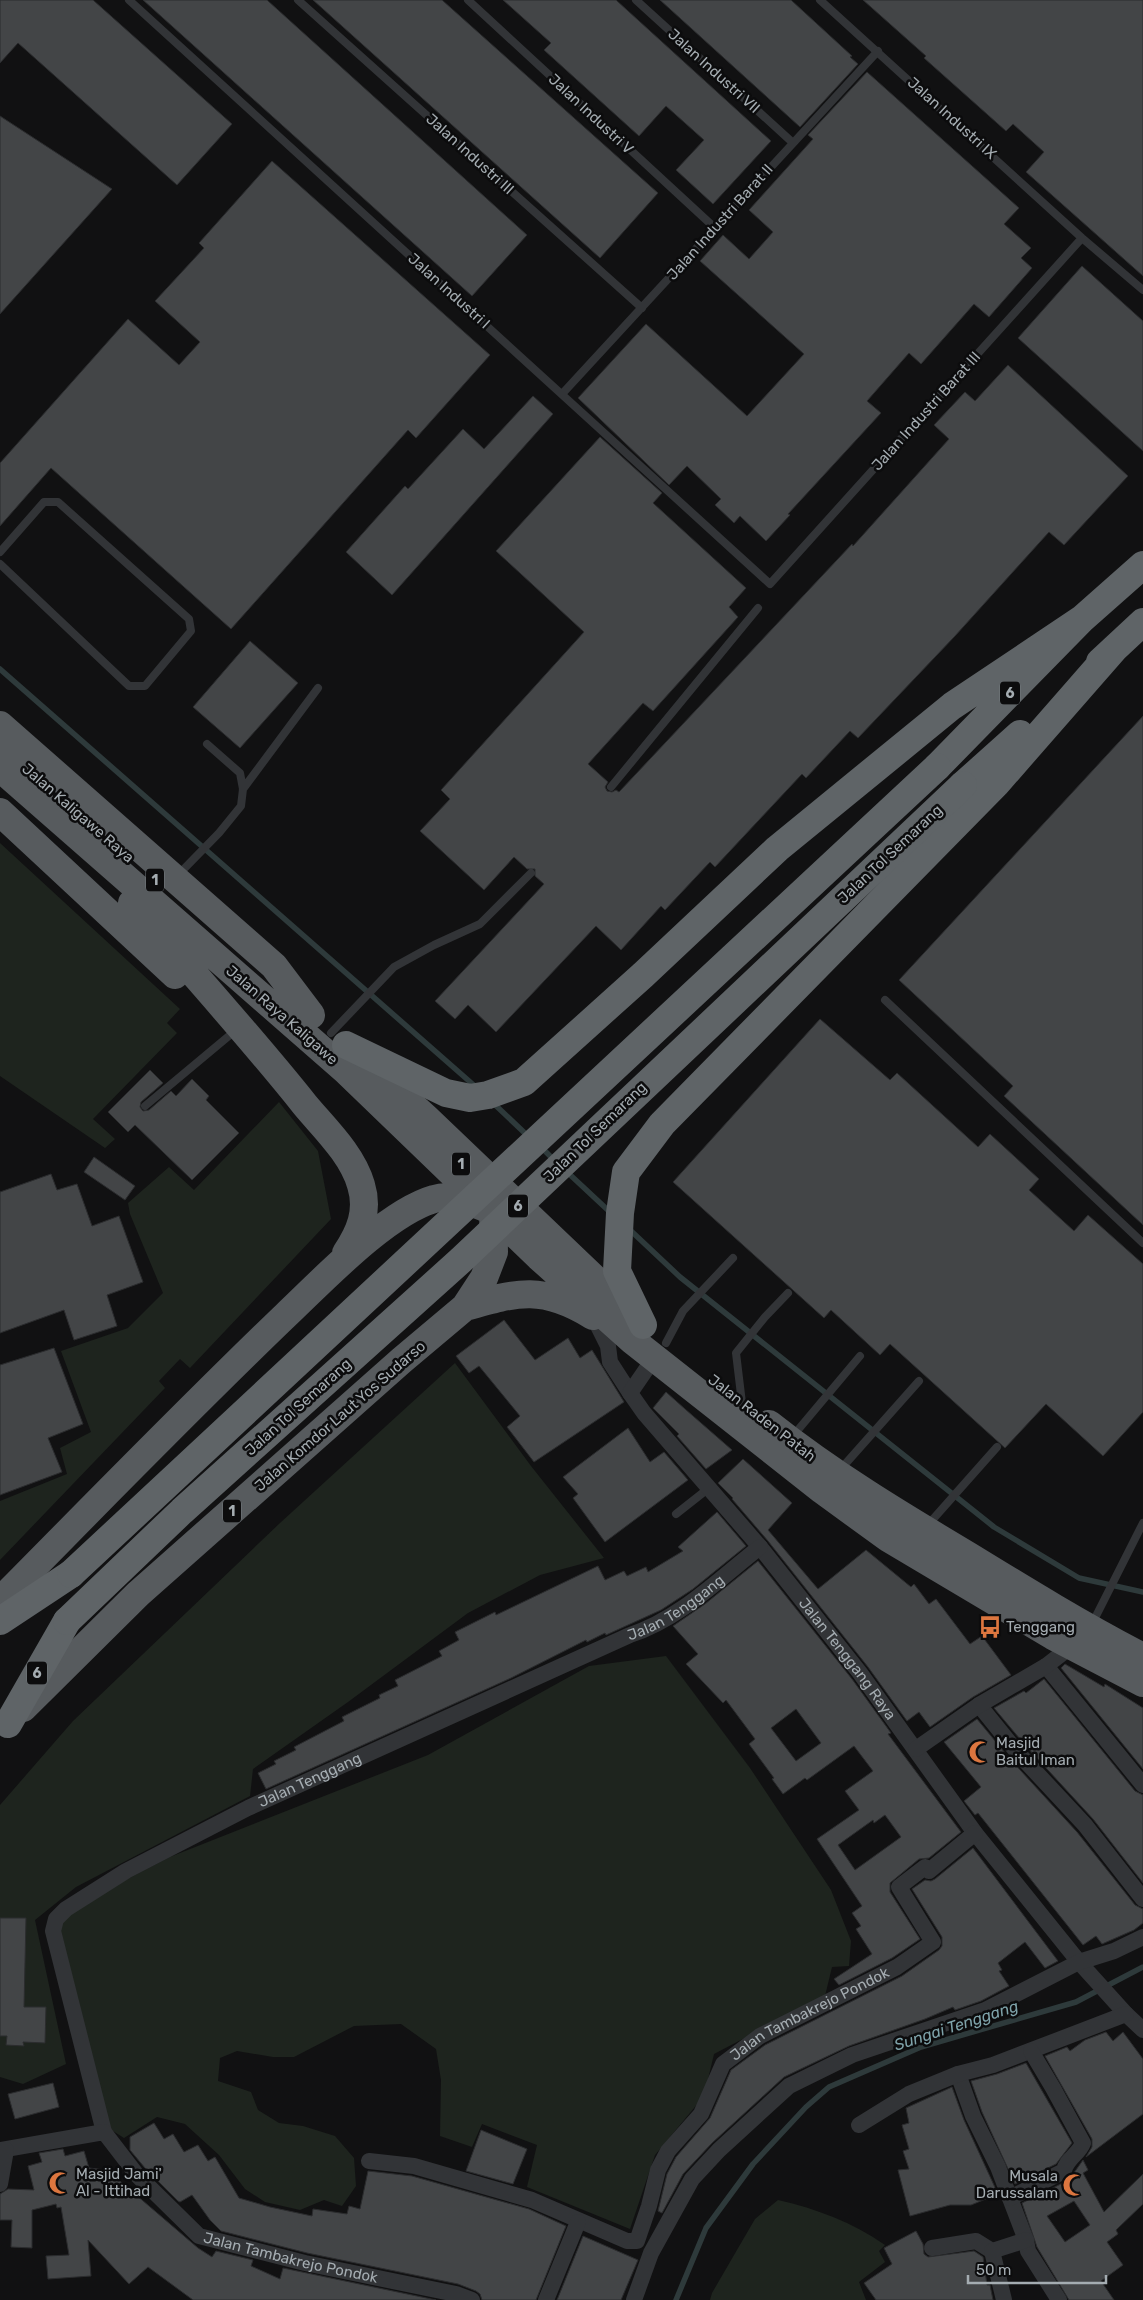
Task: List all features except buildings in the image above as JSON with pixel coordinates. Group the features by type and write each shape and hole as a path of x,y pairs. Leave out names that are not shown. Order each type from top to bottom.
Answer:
{"highway":[{"name":"Jalan Tol Semarang","path":"0,1621 71,1574 938,767 1082,619 1143,564"},
{"path":"342,1031 446,1093 470,1098 524,1082 643,975 777,849 952,706 1082,619"},
{"name":"Jalan Tol Semarang","path":"4,1729 67,1621 182,1510 461,1260 963,785 1143,622"},
{"path":"638,1333 617,1271 620,1213 626,1172 662,1124 996,784 1114,649"},
{"path":"0,724 179,874 274,966 311,1015"},
{"name":"Jalan Kaligawe Raya","path":"0,745 311,1015 342,1031 426,1118"},
{"name":"Jalan Kaligawe Raya","path":"0,768 65,825"},
{"path":"0,812 151,953 220,1014 236,1024"},
{"name":"1","path":"0,1601 205,1393 339,1265 362,1226 364,1199 361,1184 351,1163 338,1144 65,825"},
{"name":"Jalan Raya Kaligawe","path":"65,825 345,1070 494,1212"},
{"name":"1","path":"426,1118 489,1201 494,1212 494,1252 484,1278 465,1307"},
{"name":"Jalan Raden Patah","path":"426,1118 567,1253 638,1333"},
{"path":"339,1265 397,1217 434,1199 457,1197 494,1212 567,1253"},
{"name":"Jalan Raden Patah","path":"494,1212 539,1257 660,1350 822,1490 888,1538 1143,1657"},
{"path":"465,1307 509,1295 546,1294 593,1316 638,1333"},
{"name":"Jalan Komdor Laut Yos Sudarso","path":"4,1729 41,1688 138,1594 402,1360 465,1307"},
{"name":"Jalan Raden Patah","path":"660,1350 742,1403 789,1440 844,1465 1086,1630 1143,1682"}],"street":[{"name":"Jalan Tenggang Raya","path":"593,1316 608,1346 610,1362 644,1413 760,1547 860,1673 975,1833 1081,1964 1123,2011"},
{"path":"630,1393 660,1350"},
{"name":"Jalan Tenggang","path":"104,2132 53,1931 56,1919 66,1909 126,1871 248,1808 492,1696 630,1635 648,1629 695,1600 760,1547"},
{"path":"916,1749 979,1704 1046,1666 1086,1630"},
{"path":"1046,1666 1143,1784"},
{"path":"979,1704 1017,1752 1084,1825 1143,1899"},
{"name":"Jalan Tambakrejo Pondok","path":"368,2161 414,2166 457,2177 494,2190 532,2200 578,2222 627,2241 636,2241 640,2237 650,2206 658,2170 668,2151 701,2114 723,2064 760,2036 897,1966 933,1942 899,1887 925,1867 929,1871 975,1833"},
{"path":"634,2300 651,2253 692,2179 718,2150 789,2086 852,2055 994,2006 1081,1964 1143,1937"},
{"path":"859,2125 910,2094 958,2074 993,2065 1031,2051 1123,2011 1143,2030"},
{"path":"1010,2198 1032,2189 1064,2171 1065,2166 1081,2149 1083,2143 1031,2051"},
{"path":"958,2074 973,2116 1010,2198 1026,2240 1028,2251 1059,2300"},
{"path":"0,2184 3,2150 104,2132"},
{"name":"Jalan Tambakrejo Pondok","path":"104,2132 137,2174 199,2236 331,2269 456,2294 472,2300"},
{"path":"546,2300 566,2256 578,2222"},
{"path":"932,2248 976,2241 992,2250 1026,2240"},
{"path":"992,2250 1004,2300"}],"lane":[{"name":"Jalan Industri I","path":"129,0 769,583"},
{"name":"Jalan Industri III","path":"298,0 642,308"},
{"name":"Jalan Industri V","path":"468,0 715,228"},
{"name":"Jalan Industri VII","path":"636,0 792,142"},
{"name":"Jalan Industri IX","path":"820,0 1082,238 1143,290"},
{"name":"Jalan Industri Barat II","path":"562,394 792,142 878,51"},
{"name":"Jalan Industri Barat III","path":"769,583 1082,238"},
{"path":"0,552 44,502 58,502 189,619 191,631 144,686 130,686 0,564"},
{"path":"611,787 758,608"},
{"path":"243,790 318,688"},
{"path":"179,874 219,833 241,806 243,790 240,773 207,744"},
{"path":"342,1031 385,975 394,967 434,945 480,924 531,873"},
{"path":"885,1000 1143,1243"},
{"path":"145,1106 236,1024"},
{"path":"660,1350 683,1311 733,1258"},
{"path":"742,1403 736,1353 765,1317 788,1293"},
{"path":"789,1440 860,1356"},
{"path":"844,1465 919,1381"},
{"path":"929,1523 997,1447"},
{"path":"676,1514 709,1488"},
{"path":"1086,1630 1123,1565 1143,1523"}],"shaded area":[{"path":"0,843 180,1009 167,1023 177,1033 93,1119 115,1139 105,1148 0,1076"},
{"path":"279,1102 318,1151 331,1219 190,1368 180,1359 159,1381 165,1388 0,1560 0,1501 67,1474 60,1448 91,1432 61,1351 128,1328 163,1293 130,1214 128,1203 169,1167 194,1190"},
{"path":"455,1363 531,1466 604,1558 540,1575 468,1613 348,1702 253,1769 250,1796 76,1887 35,1920 66,2064 23,2084 0,2077 0,1805 73,1721 280,1523"},
{"path":"666,1656 750,1768 831,1890 851,1941 849,1966 832,1967 825,1996 714,2054 704,2096 655,2155 630,2229 527,2187 537,2145 482,2124 472,2147 440,2136 441,2080 436,2049 401,2024 354,2026 294,2057 273,2057 237,2051 220,2058 218,2081 251,2092 258,2110 279,2123 303,2126 335,2136 354,2158 356,2186 342,2206 324,2200 300,2210 265,2202 245,2189 219,2155 185,2124 157,2117 124,2138 94,2119 56,1924 73,1907 170,1857 428,1755 589,1666"},
{"path":"778,2200 834,2217 885,2245 879,2251 885,2262 859,2282 866,2300 710,2300 712,2293 755,2219"}],"waterway":[{"path":"0,669 477,1088"},
{"path":"491,1101 530,1138"},
{"path":"541,1147 556,1162"},
{"path":"566,1171 611,1213"},
{"path":"629,1229 680,1277 994,1527 1079,1578 1143,1592"},
{"name":"Sungai Tenggang","path":"676,2300 706,2228 753,2164 806,2107 829,2087 921,2047 1076,2002 1143,1967"}],"place":[{"name":"Tenggang","path":"990,1627"},
{"name":"Masjid Baitul Iman","path":"980,1752"},
{"name":"Masjid Jami' Al - Ittihad","path":"60,2183"},
{"name":"Musala Darussalam","path":"1074,2185"}]}
